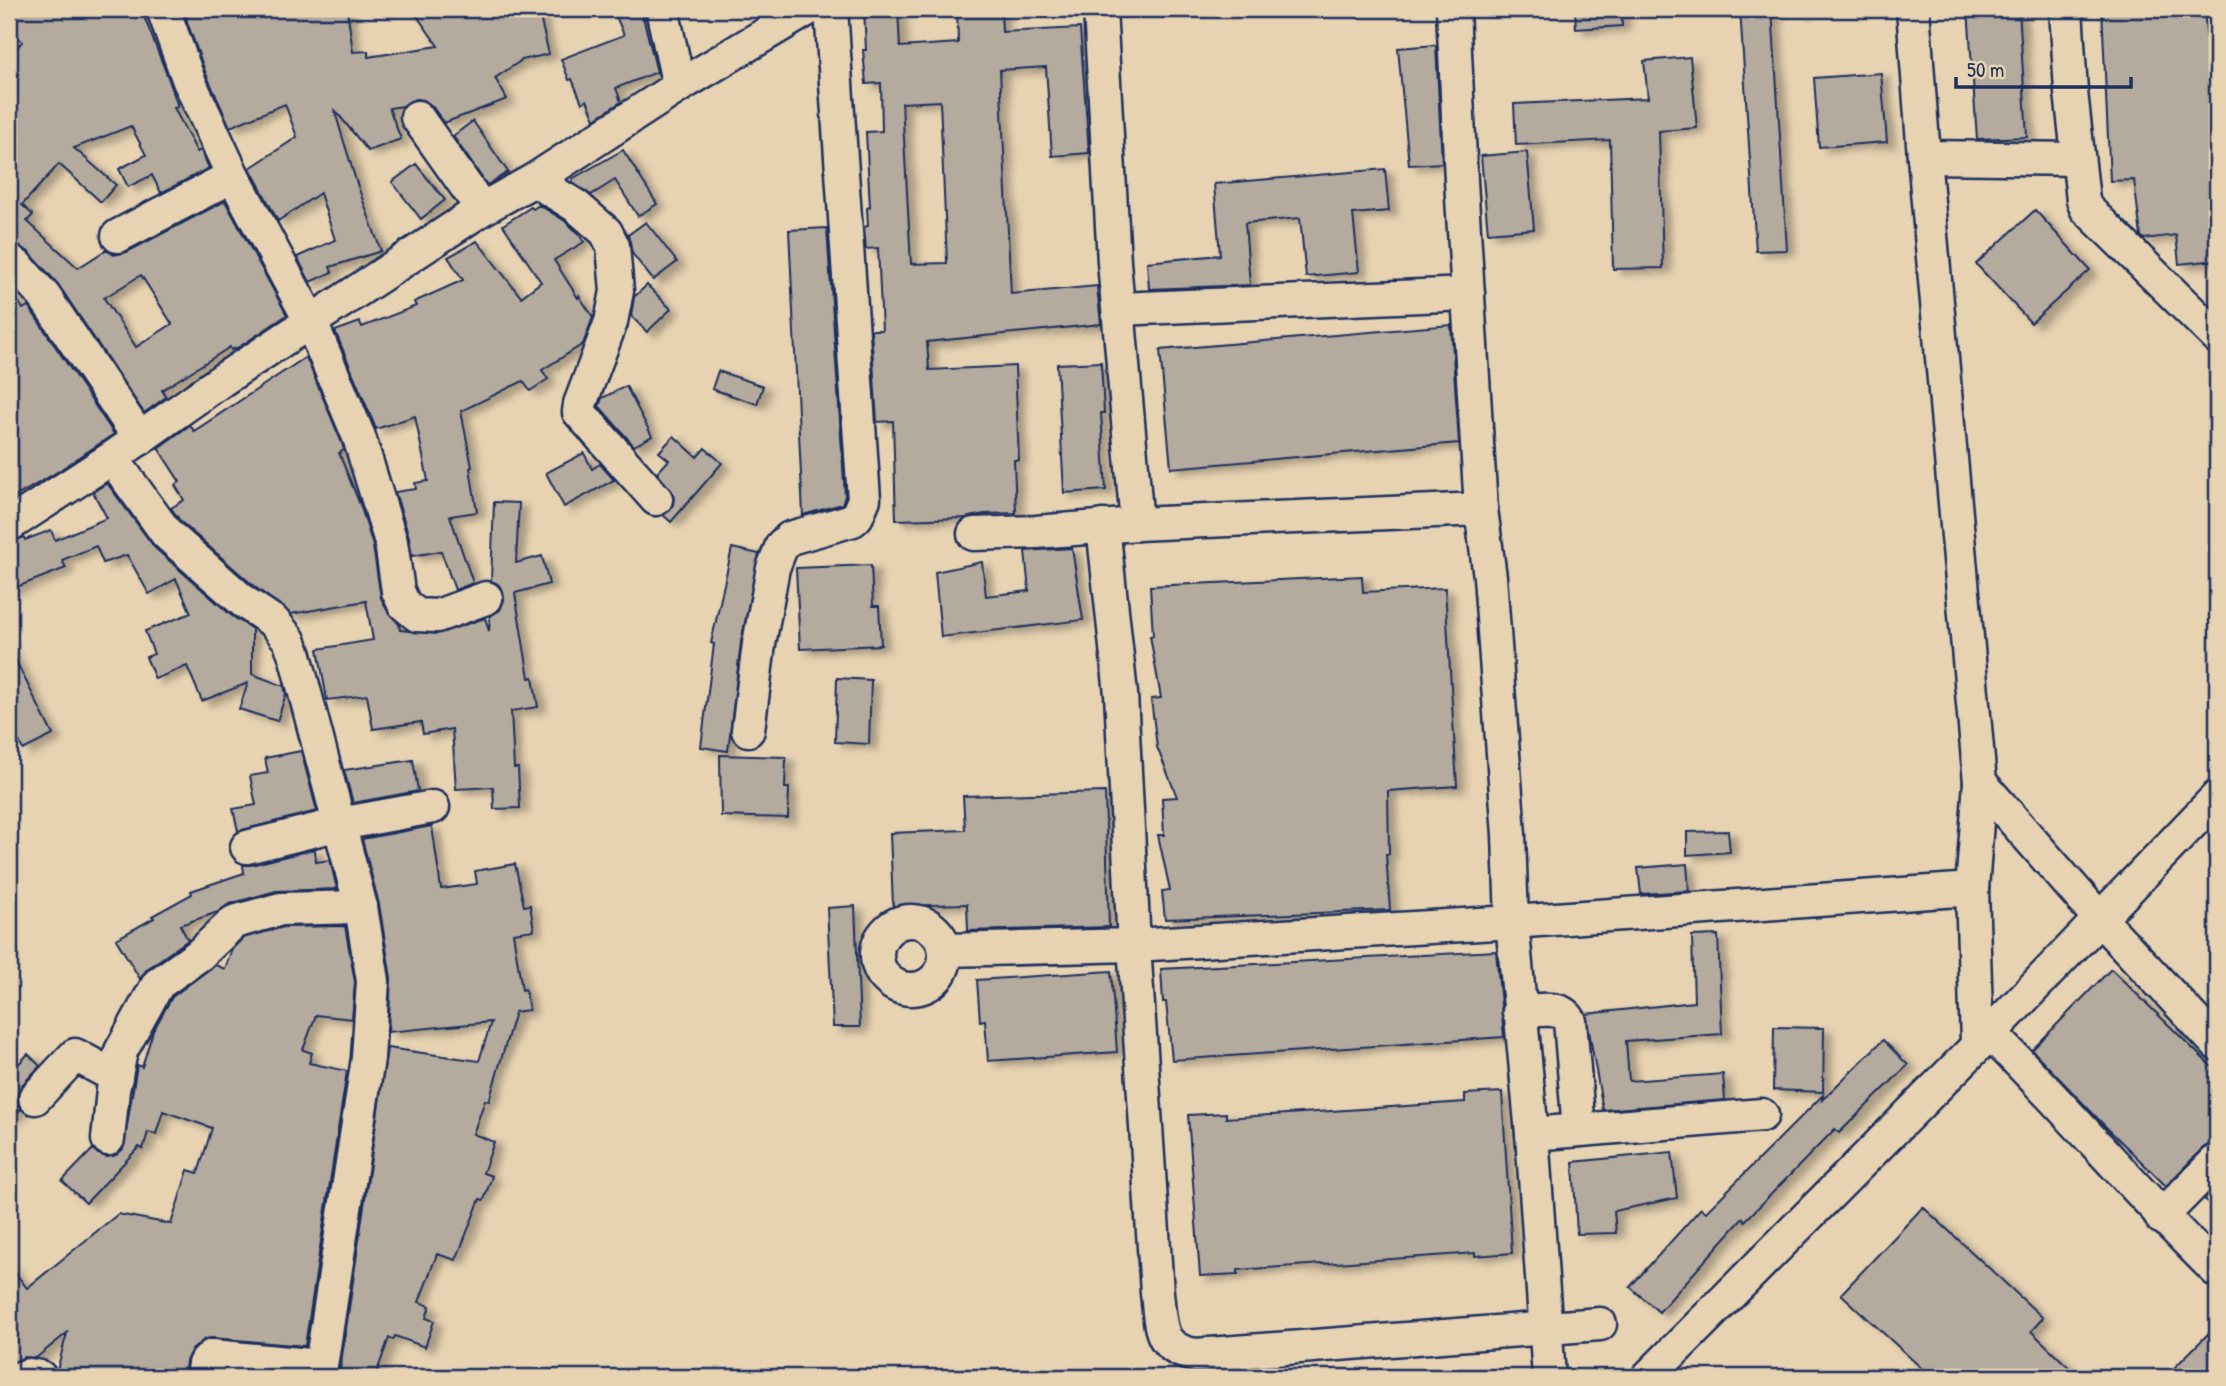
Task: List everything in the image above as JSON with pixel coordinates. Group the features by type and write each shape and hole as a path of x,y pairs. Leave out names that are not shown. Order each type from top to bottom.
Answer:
{"street":[{"path":"163,9 189,81 233,176 311,322 359,437 391,542 398,592 404,604 417,615 437,616 486,598"},
{"path":"662,9 679,86"},
{"path":"9,525 482,209 534,180 679,86 808,9"},
{"path":"748,730 761,631 773,568 782,545 790,538 853,520 864,499 831,9"},
{"path":"1100,9 1114,262 1137,524"},
{"path":"1454,9 1461,181 1481,509 1490,577 1509,835 1512,922 1532,1134 1549,1377"},
{"path":"1913,9 1980,782 1972,889 1984,1038"},
{"path":"2066,9 2078,159 2086,208 2217,337"},
{"path":"417,117 482,209"},
{"path":"1924,156 2078,159"},
{"path":"118,236 233,176"},
{"path":"534,180 576,206 607,232 613,246 617,291 613,312 579,411 656,499"},
{"path":"9,260 44,296 140,439"},
{"path":"1119,309 1468,294"},
{"path":"112,458 167,534 244,602 274,622 289,640 361,907 373,981 368,1058 321,1371 212,1356 204,1364 202,1377"},
{"path":"974,534 1481,509"},
{"path":"1103,526 1121,694 1157,1293 1161,1331 1165,1342 1185,1353 1196,1355 1600,1324"},
{"path":"1980,782 2100,919 2217,1044"},
{"path":"1648,1377 1984,1038 2217,797"},
{"path":"247,847 340,824 433,807"},
{"path":"947,950 1134,945 1512,922 1972,889"},
{"path":"108,1139 121,1051 159,984 199,955 234,922 281,909 361,907"},
{"path":"1519,1012 1558,1010 1566,1014 1570,1021 1579,1130"},
{"path":"1984,1038 2024,1066 2161,1217 2217,1271"},
{"path":"35,1098 75,1055 116,1077"},
{"path":"1532,1134 1762,1115"},
{"path":"2161,1217 2217,1160"},
{"path":"23,1377 40,1377"}],"building":[{"path":"9,9 141,9 178,107 174,108 197,152 201,150 209,168 161,193 152,175 128,187 119,169 146,155 131,126 74,148 116,185 101,202 59,164 22,205 33,215 27,221 78,268 106,250 114,255 127,252 225,201 287,315 239,347 231,350 230,347 162,390 166,397 144,413 58,284 29,252 9,241 9,56 22,42 9,24","holes":["141,275 172,324 136,347 104,298"]},
{"path":"186,9 286,9 287,13 347,9 353,52 368,51 368,57 438,46 412,9 538,9 549,54 522,60 495,78 507,99 444,123 424,100 415,99 403,106 389,108 401,139 368,151 334,109 381,251 330,267 332,272 310,282 297,257 335,240 320,193 278,221 250,168 297,137 285,104 230,127 206,74 187,22"},
{"path":"613,9 641,9 657,72 616,88 621,102 595,119 587,100 582,103 561,59 624,35"},
{"path":"864,9 898,9 900,47 958,43 957,9 1001,9 1002,32 1080,28 1089,153 1052,156 1046,67 1000,70 1011,294 1097,286 1101,324 927,342 929,370 1015,366 1019,460 1014,460 1016,513 896,520 893,421 877,422 871,330 882,330 878,248 866,249 864,227 868,226 867,208 870,207 866,132 882,131 881,83 866,84 863,50 866,50","holes":["940,101 947,263 911,264 902,103"]},
{"path":"1575,9 1621,9 1622,26 1576,29"},
{"path":"1740,9 1772,9 1787,250 1756,251"},
{"path":"1968,9 2019,9 2027,137 1977,139"},
{"path":"2102,9 2204,9 2214,119 2210,119 2217,172 2217,185 2211,186 2217,260 2179,264 2176,235 2144,239 2141,236 2134,180 2110,181"},
{"path":"1436,45 1442,163 1409,165 1398,48"},
{"path":"1690,57 1697,128 1659,131 1663,268 1613,269 1610,140 1516,145 1514,104 1648,98 1644,61"},
{"path":"1881,73 1887,142 1819,147 1814,78"},
{"path":"473,121 508,172 487,185 453,136"},
{"path":"623,150 657,204 638,216 615,180 591,195 573,183 572,179"},
{"path":"1527,152 1534,229 1488,233 1481,156"},
{"path":"416,164 445,200 421,219 392,182"},
{"path":"1385,169 1389,211 1353,214 1359,272 1306,277 1300,218 1245,223 1250,285 1149,289 1147,262 1220,255 1214,184"},
{"path":"539,205 565,221 584,242 554,260 593,317 583,344 542,370 548,379 530,391 523,381 461,411 472,467 477,512 450,516 473,583 455,590 441,551 412,556 395,492 416,489 415,483 428,481 415,416 376,429 335,331 360,322 362,327 416,306 414,302 463,280 448,257 477,241 521,297 541,282 503,225 531,207 533,209"},
{"path":"2035,210 2090,270 2031,323 1976,264"},
{"path":"646,222 677,262 653,280 632,253 628,235"},
{"path":"827,228 845,496 842,504 803,515 789,230"},
{"path":"647,285 671,309 647,332 631,316 634,297"},
{"path":"9,286 23,309 29,307 114,434 9,500"},
{"path":"1451,325 1459,443 1171,468 1160,350"},
{"path":"306,357 342,443 344,450 339,453 361,507 373,546 381,598 388,612 399,624 400,630 437,634 485,618 489,631 490,616 500,610 504,600 503,591 498,584 491,581 494,502 519,503 516,563 542,556 549,584 515,593 529,678 533,677 538,707 511,711 514,768 518,768 520,808 494,809 493,787 456,789 452,729 423,734 421,722 373,729 367,695 327,700 318,649 373,640 366,601 291,614 255,587 181,522 171,508 184,500 175,485 180,482 158,448 190,425 194,431"},
{"path":"1101,362 1106,490 1064,493 1057,364"},
{"path":"718,371 763,386 757,404 712,389"},
{"path":"626,386 652,436 634,446 599,406 602,398"},
{"path":"674,436 697,457 705,448 722,463 671,522 663,515 673,505 674,495 657,473 669,460 659,452"},
{"path":"584,453 592,469 600,464 614,480 564,507 546,473"},
{"path":"107,483 155,548 232,616 252,629 252,674 284,686 286,694 277,721 239,709 248,683 202,701 187,666 155,679 146,657 154,654 145,631 191,613 176,579 149,594 127,555 103,563 96,546 62,560 66,568 9,590 9,543 51,530 55,540 107,518 93,492"},
{"path":"732,548 759,554 741,642 728,751 701,747 714,644 711,643"},
{"path":"1072,548 1083,620 941,637 935,572 982,562 986,596 1029,591 1025,551"},
{"path":"871,565 873,606 879,606 881,645 800,649 796,568"},
{"path":"1362,576 1363,592 1445,588 1457,786 1388,791 1389,854 1386,854 1390,910 1165,919 1162,891 1170,890 1158,835 1164,835 1162,798 1177,797 1157,747 1151,699 1161,698 1150,636 1153,636 1150,586"},
{"path":"9,647 53,735 23,750 9,720"},
{"path":"837,678 871,680 869,744 835,742"},
{"path":"301,751 317,811 238,831 233,809 256,805 250,776 268,773 265,758"},
{"path":"720,755 786,757 788,818 721,816"},
{"path":"413,760 418,791 353,803 344,770"},
{"path":"1105,792 1109,927 968,931 967,904 893,906 890,833 965,830 963,796"},
{"path":"432,826 441,889 477,884 475,871 515,864 524,906 530,905 534,930 513,933 522,990 525,989 529,1010 515,1012 489,1101 485,1100 473,1134 494,1142 483,1173 492,1176 484,1200 480,1199 456,1260 437,1254 419,1302 430,1306 426,1318 434,1321 425,1347 395,1336 393,1340 389,1338 375,1377 339,1377 387,1048 479,1061 491,1022 388,1032 391,978 379,904 362,839"},
{"path":"1728,831 1730,852 1687,855 1687,832"},
{"path":"315,849 316,862 330,860 337,889 276,891 229,904 218,912 180,925 188,940 147,969 140,979 116,939 192,894 191,891 244,873 243,865"},
{"path":"1687,864 1689,891 1641,894 1638,868"},
{"path":"855,906 860,1027 833,1027 827,908"},
{"path":"345,926 355,982 352,1019 316,1015 303,1050 312,1053 309,1063 347,1071 305,1346 205,1339 191,1351 186,1361 184,1377 58,1377 57,1370 67,1333 36,1358 24,1357 14,1362 9,1355 9,1265 27,1288 118,1214 171,1224 188,1170 198,1173 212,1128 163,1111 156,1134 148,1132 143,1149 139,1147 86,1203 62,1181 93,1149 107,1157 116,1155 123,1149 137,1065 142,1067 153,1031 172,997 215,965 225,969 232,949 243,938 284,927"},
{"path":"1718,935 1722,1034 1626,1041 1629,1081 1723,1074 1725,1100 1603,1110 1586,1014 1694,1002 1692,936"},
{"path":"1496,951 1504,1037 1172,1060 1161,969"},
{"path":"2111,969 2217,1072 2217,1142 2204,1147 2166,1186 2032,1050"},
{"path":"1111,971 1117,1052 988,1061 985,1020 980,1021 977,980"},
{"path":"1774,1027 1824,1028 1823,1092 1773,1090"},
{"path":"1883,1040 1908,1065 1839,1133 1835,1129 1745,1221 1743,1218 1659,1312 1630,1287 1701,1208 1706,1212 1823,1095 1822,1100"},
{"path":"28,1054 40,1066 21,1086 17,1103 21,1109 9,1121 9,1074"},
{"path":"1502,1092 1512,1253 1475,1256 1475,1253 1238,1270 1238,1274 1200,1276 1188,1115 1226,1113 1226,1118 1465,1102 1465,1094"},
{"path":"1672,1152 1677,1198 1614,1211 1616,1233 1577,1234 1573,1162"},
{"path":"2217,1186 2217,1212 2204,1199"},
{"path":"1923,1207 2043,1318 2031,1331 2079,1377 1931,1377 1841,1294"},
{"path":"2217,1325 2217,1377 2165,1377"}]}
